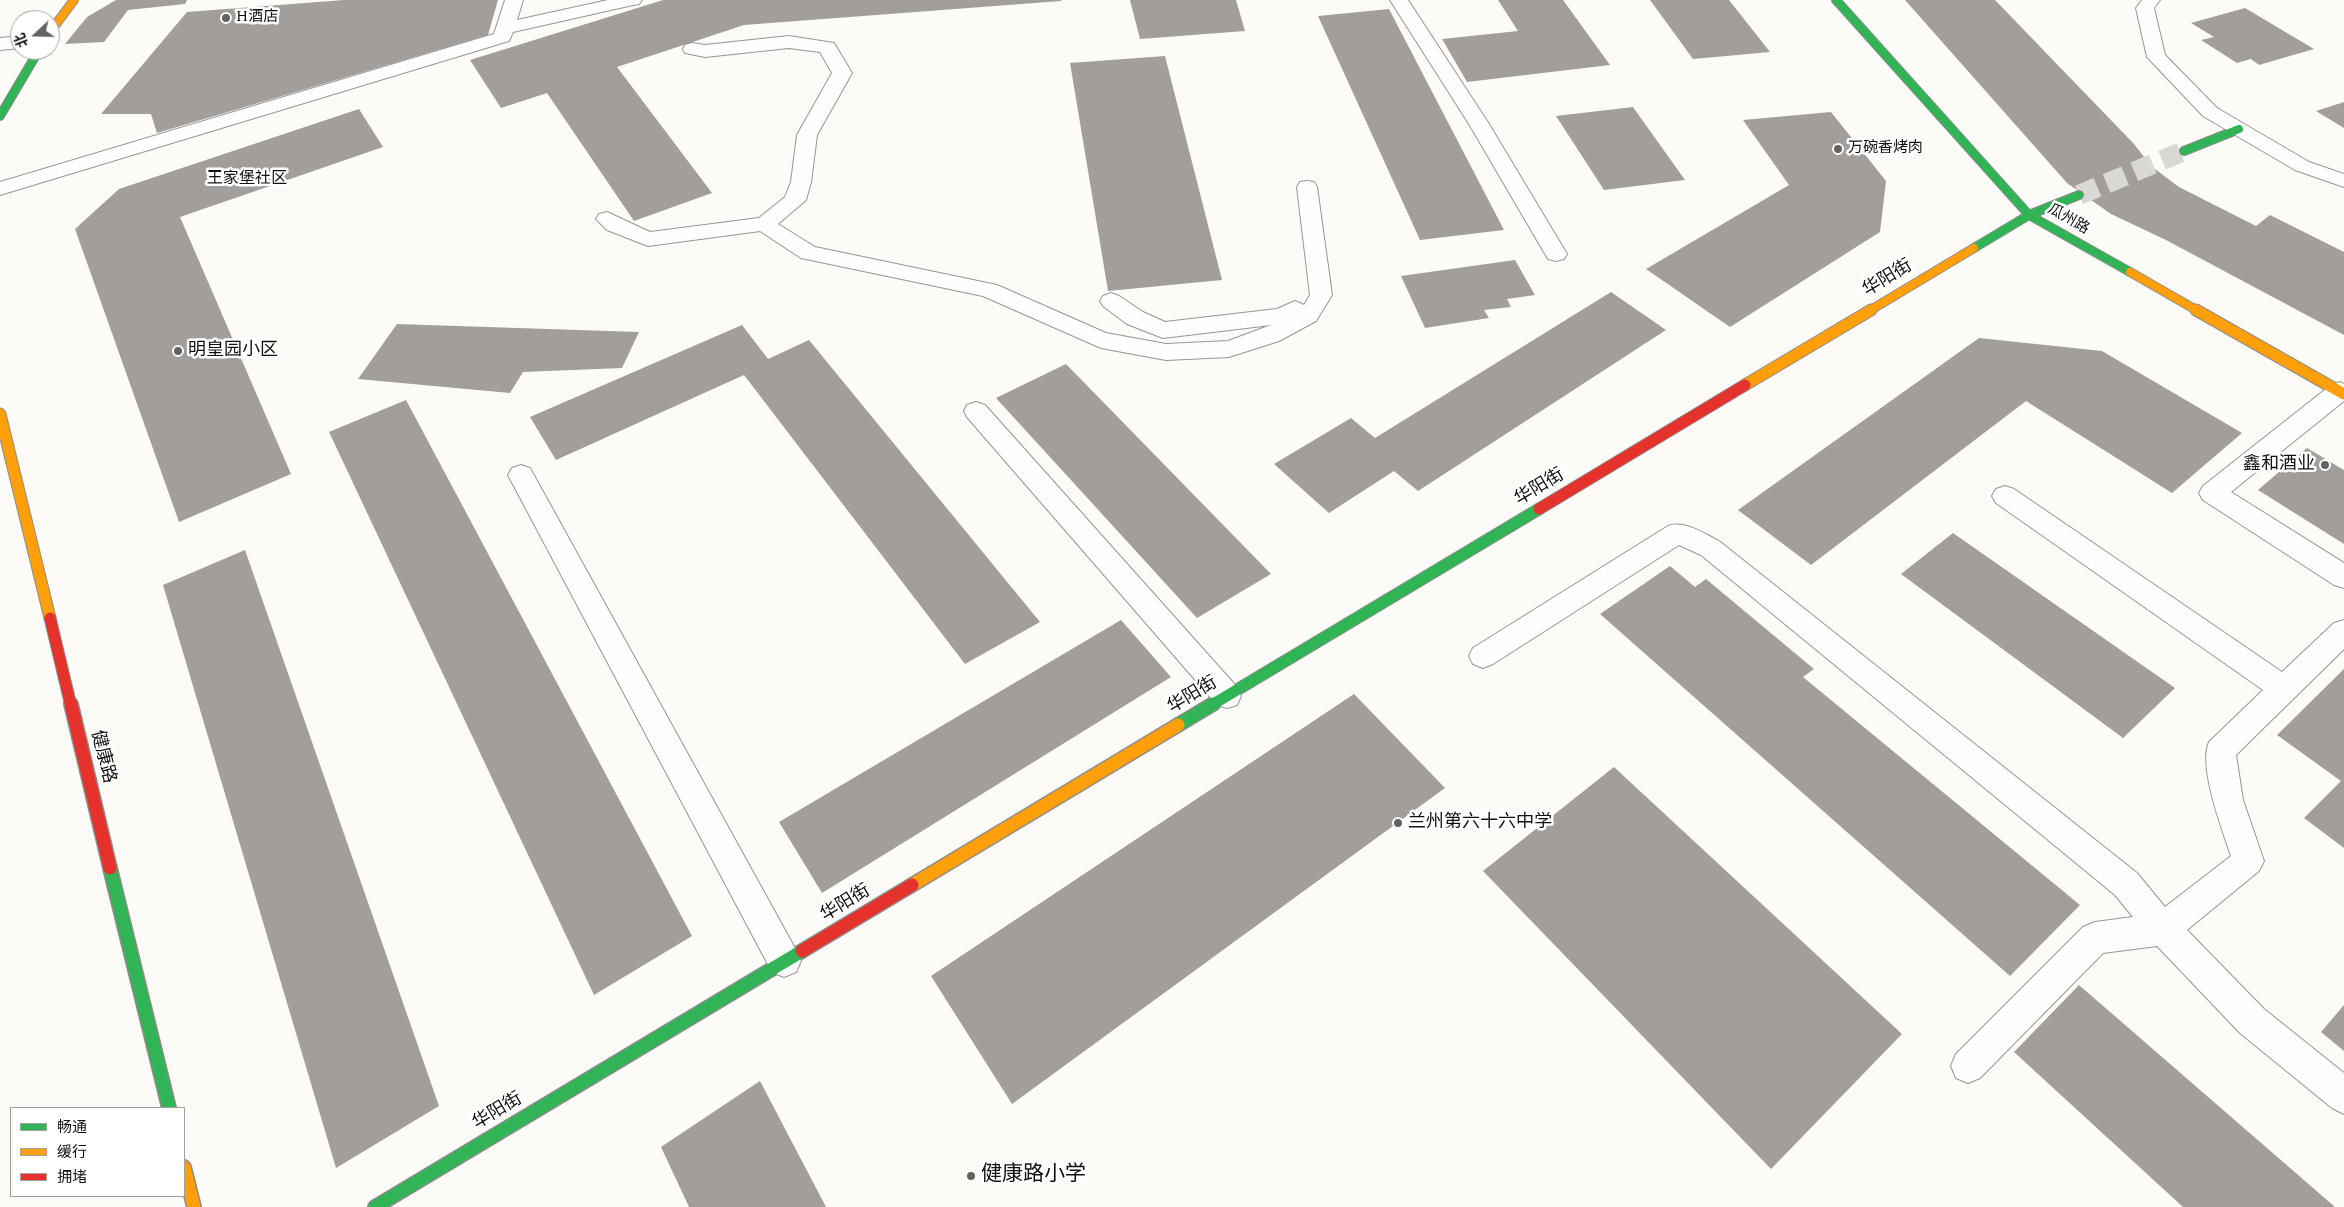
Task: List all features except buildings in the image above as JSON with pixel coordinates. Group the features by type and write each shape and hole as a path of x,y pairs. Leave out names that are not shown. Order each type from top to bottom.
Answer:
{"street":[{"path":"60,17 72,0"},
{"path":"0,189 502,37 514,0"},
{"path":"1399,0 1479,124 1556,254"},
{"name":"瓜州路","path":"1836,0 2029,215 2342,393"},
{"path":"2151,0 2145,8 2156,57 2210,112 2302,166 2344,181"},
{"path":"505,28 638,1"},
{"path":"607,219 615,225 648,239 765,224 795,200 801,182 808,135 842,73 827,48 789,42 705,51 692,49"},
{"path":"0,116 32,60"},
{"path":"2184,151 2239,129"},
{"path":"765,224 774,232 809,253 989,290 1101,340 1166,352 1229,349 1271,335 1308,316 1321,296 1307,187"},
{"name":"华阳街","path":"375,1207 2029,215 2079,195"},
{"path":"1111,301 1135,318 1163,330 1282,316 1321,296"},
{"path":"2342,393 2212,493 2344,576"},
{"path":"976,411 1227,696"},
{"name":"健康路","path":"0,414 170,1107"},
{"path":"521,475 784,961"},
{"path":"2005,496 2284,689"},
{"path":"1483,656 1677,533 1710,548 2118,878 2163,929 2252,1021 2344,1096"},
{"path":"1968,1066 2095,938 2163,929 2248,861 2228,800 2220,751 2344,631"},
{"path":"185,1171 194,1207"}],"tunnel":[{"path":"2079,195 2184,151"}],"traffic: fast":[{"path":"1836,0 2029,215 2130,272"},
{"path":"0,116 33,60"},
{"path":"2184,151 2239,129"},
{"path":"1974,248 2029,215 2079,195"},
{"path":"1178,725 1539,509"},
{"path":"110,868 169,1107"},
{"path":"375,1207 802,951"}],"traffic: slow":[{"path":"60,19 74,0"},
{"path":"1745,385 1974,248"},
{"path":"2130,272 2344,394"},
{"path":"0,414 50,618"},
{"path":"912,885 1178,725"},
{"path":"185,1171 194,1207"}],"traffic: jam":[{"path":"1539,509 1745,385"},
{"path":"50,618 110,868"},
{"path":"802,951 912,885"}],"place":[{"name":"H酒店","path":"226,18"},
{"name":"万碗香烤肉","path":"1838,149"},
{"name":"明皇园小区","path":"178,351"},
{"name":"鑫和酒业","path":"2325,465"},
{"name":"兰州第六十六中学","path":"1398,823"},
{"name":"健康路小学","path":"971,1176"}],"district":[{"name":"王家堡社区","path":"247,180"}]}
